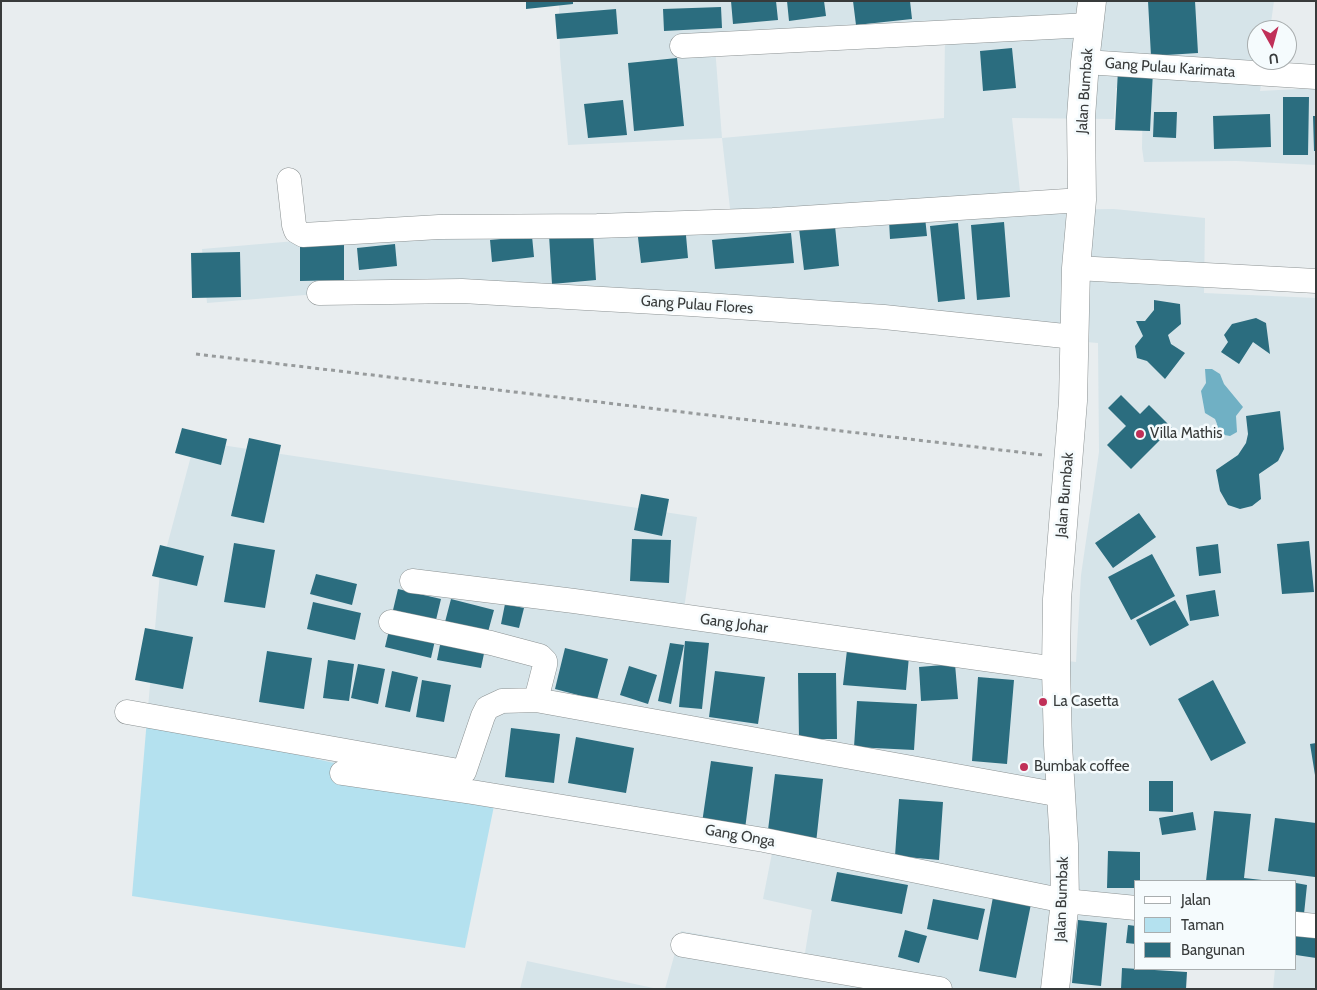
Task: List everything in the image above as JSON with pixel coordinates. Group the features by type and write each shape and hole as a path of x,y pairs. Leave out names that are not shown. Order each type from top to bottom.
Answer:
{"street":[{"path":"682,46 1091,13"},
{"name":"Jalan Bumbak","path":"1055,989 1065,900 1056,669 1056,599 1073,401 1076,268 1082,200 1081,117 1091,13"},
{"name":"Gang Pulau Karimata","path":"1085,62 1316,77"},
{"path":"289,180 294,225 296,231 303,235 440,227 597,226 773,220 1082,200"},
{"path":"1076,268 1316,281"},
{"name":"Gang Pulau Flores","path":"319,293 462,292 691,304 884,317 1074,337"},
{"name":"Gang Johar","path":"412,581 574,601 1056,669"},
{"path":"391,622 536,654 544,658 545,665 536,700"},
{"path":"127,712 464,772 487,708 502,701 536,700 1061,795"},
{"name":"Gang Onga","path":"342,773 472,792 764,840 1065,900 1134,908"},
{"path":"1297,924 1316,926"},
{"path":"683,944 940,989"}],"path":[{"path":"196,354 1068,458"}],"shaded area":[{"path":"559,1 1274,1 1271,20 1247,20 1247,70 1263,70 1260,91 1316,88 1316,165 1236,161 1144,162 1142,148 1143,89 1116,88 1114,119 1012,118 1022,210 1114,209 1205,218 1204,293 1316,298 1316,989 1273,989 1275,970 1297,970 1297,880 1134,880 1134,970 1140,970 1137,989 665,989 681,931 805,953 812,910 763,899 772,853 495,801 147,719 160,572 195,441 697,517 683,616 1076,662 1081,575 1099,452 1098,343 415,286 207,303 202,249 389,233 732,226 722,138 568,145 560,56","holes":["945,35 944,118 722,138 715,47"]},
{"path":"1205,369 1212,369 1220,374 1224,384 1243,407 1236,416 1237,432 1230,436 1219,434 1216,429 1215,419 1205,413 1201,391 1206,383"},
{"path":"527,961 658,989 520,989"}],"green space":[{"path":"147,719 495,801 465,948 132,896"}],"building":[{"path":"526,1 573,1 573,4 526,9"},
{"path":"731,1 776,1 778,20 733,24"},
{"path":"787,1 824,1 826,16 789,21"},
{"path":"853,1 910,1 912,19 856,25"},
{"path":"1148,1 1195,1 1198,53 1151,56"},
{"path":"721,7 722,28 664,31 663,9"},
{"path":"616,9 618,34 557,39 555,14"},
{"path":"1012,48 1016,88 983,91 980,51"},
{"path":"677,58 684,126 634,131 628,63"},
{"path":"1118,69 1153,71 1150,131 1115,130"},
{"path":"1283,97 1309,97 1308,155 1283,155"},
{"path":"623,100 627,135 588,138 584,104"},
{"path":"1154,112 1177,112 1176,138 1153,137"},
{"path":"1270,114 1271,147 1214,149 1213,116"},
{"path":"1313,116 1316,116 1316,151 1314,151"},
{"path":"834,216 839,266 804,270 798,220"},
{"path":"925,217 927,236 890,239 889,220"},
{"path":"1004,222 1010,297 977,300 971,225"},
{"path":"958,223 965,299 938,302 930,226"},
{"path":"685,224 688,258 641,263 637,229"},
{"path":"593,232 596,280 552,284 549,235"},
{"path":"791,233 794,263 715,269 712,240"},
{"path":"532,236 534,257 492,262 490,240"},
{"path":"300,240 344,240 344,280 300,281"},
{"path":"395,244 397,266 359,270 357,248"},
{"path":"240,252 241,297 192,298 191,253"},
{"path":"1154,300 1180,304 1181,324 1168,335 1171,344 1185,353 1165,379 1147,361 1137,358 1135,346 1143,336 1136,321 1145,321 1154,310"},
{"path":"1256,318 1266,323 1270,354 1253,342 1239,364 1221,352 1228,342 1224,335 1232,324"},
{"path":"1121,395 1140,414 1149,405 1172,428 1131,469 1107,445 1126,426 1108,408"},
{"path":"1280,411 1284,449 1278,461 1259,474 1261,499 1252,506 1240,509 1228,505 1220,491 1216,470 1238,455 1246,443 1248,434 1246,416"},
{"path":"182,428 227,439 221,465 175,453"},
{"path":"249,438 281,445 264,523 231,516"},
{"path":"641,494 669,499 662,536 634,530"},
{"path":"1139,513 1156,537 1113,568 1095,543"},
{"path":"632,539 671,540 669,583 630,581"},
{"path":"1309,541 1314,592 1282,594 1277,544"},
{"path":"234,543 275,550 265,608 224,602"},
{"path":"1218,544 1221,573 1199,576 1196,547"},
{"path":"160,545 204,556 197,586 152,576"},
{"path":"1152,554 1175,596 1131,620 1108,577"},
{"path":"316,574 357,584 352,605 310,594"},
{"path":"398,589 441,599 436,620 393,610"},
{"path":"1215,590 1219,616 1190,621 1186,595"},
{"path":"451,599 494,610 488,632 445,622"},
{"path":"1175,600 1189,625 1150,646 1136,620"},
{"path":"313,602 361,613 355,640 307,629"},
{"path":"505,604 524,608 519,628 501,624"},
{"path":"390,626 436,636 431,658 385,647"},
{"path":"145,628 193,637 183,689 135,680"},
{"path":"442,635 486,644 481,668 437,660"},
{"path":"685,641 709,643 702,709 679,707"},
{"path":"670,643 684,645 671,704 658,701"},
{"path":"565,648 608,659 597,700 555,689"},
{"path":"847,650 909,656 906,690 843,685"},
{"path":"267,651 312,658 304,709 259,702"},
{"path":"328,660 354,664 349,701 323,698"},
{"path":"358,664 385,669 378,704 351,698"},
{"path":"955,664 958,699 921,701 919,667"},
{"path":"629,666 657,675 648,704 620,695"},
{"path":"392,671 418,677 410,712 385,707"},
{"path":"715,671 765,677 758,724 709,717"},
{"path":"798,673 836,673 837,739 799,739"},
{"path":"978,677 1014,680 1007,764 972,761"},
{"path":"422,680 451,685 444,722 416,717"},
{"path":"1213,680 1246,743 1211,761 1178,699"},
{"path":"857,701 917,704 914,750 854,747"},
{"path":"511,728 560,734 554,783 505,777"},
{"path":"576,737 634,748 626,793 568,783"},
{"path":"1316,743 1316,775 1315,775 1310,744"},
{"path":"711,761 753,767 745,829 702,823"},
{"path":"775,774 823,779 816,843 767,838"},
{"path":"1149,781 1173,781 1173,812 1149,811"},
{"path":"899,799 943,802 939,860 895,856"},
{"path":"1214,811 1251,814 1244,878 1262,880 1206,880"},
{"path":"1193,812 1196,830 1162,835 1159,818"},
{"path":"1275,818 1316,823 1315,877 1268,871"},
{"path":"1108,851 1140,852 1140,880 1134,880 1134,888 1107,888"},
{"path":"837,872 908,885 902,914 831,901"},
{"path":"1297,883 1307,885 1304,914 1297,913"},
{"path":"993,897 1031,904 1016,978 979,971"},
{"path":"933,899 985,909 978,940 927,929"},
{"path":"1078,920 1107,923 1101,986 1072,983"},
{"path":"1128,925 1134,926 1134,944 1126,943"},
{"path":"1297,925 1316,927 1316,958 1297,955"},
{"path":"905,930 927,936 919,963 898,957"},
{"path":"1122,968 1187,972 1186,989 1121,989"}],"place":[{"name":"Villa Mathis","path":"1140,434"},
{"name":"La Casetta","path":"1043,702"},
{"name":"Bumbak coffee","path":"1024,767"}]}
